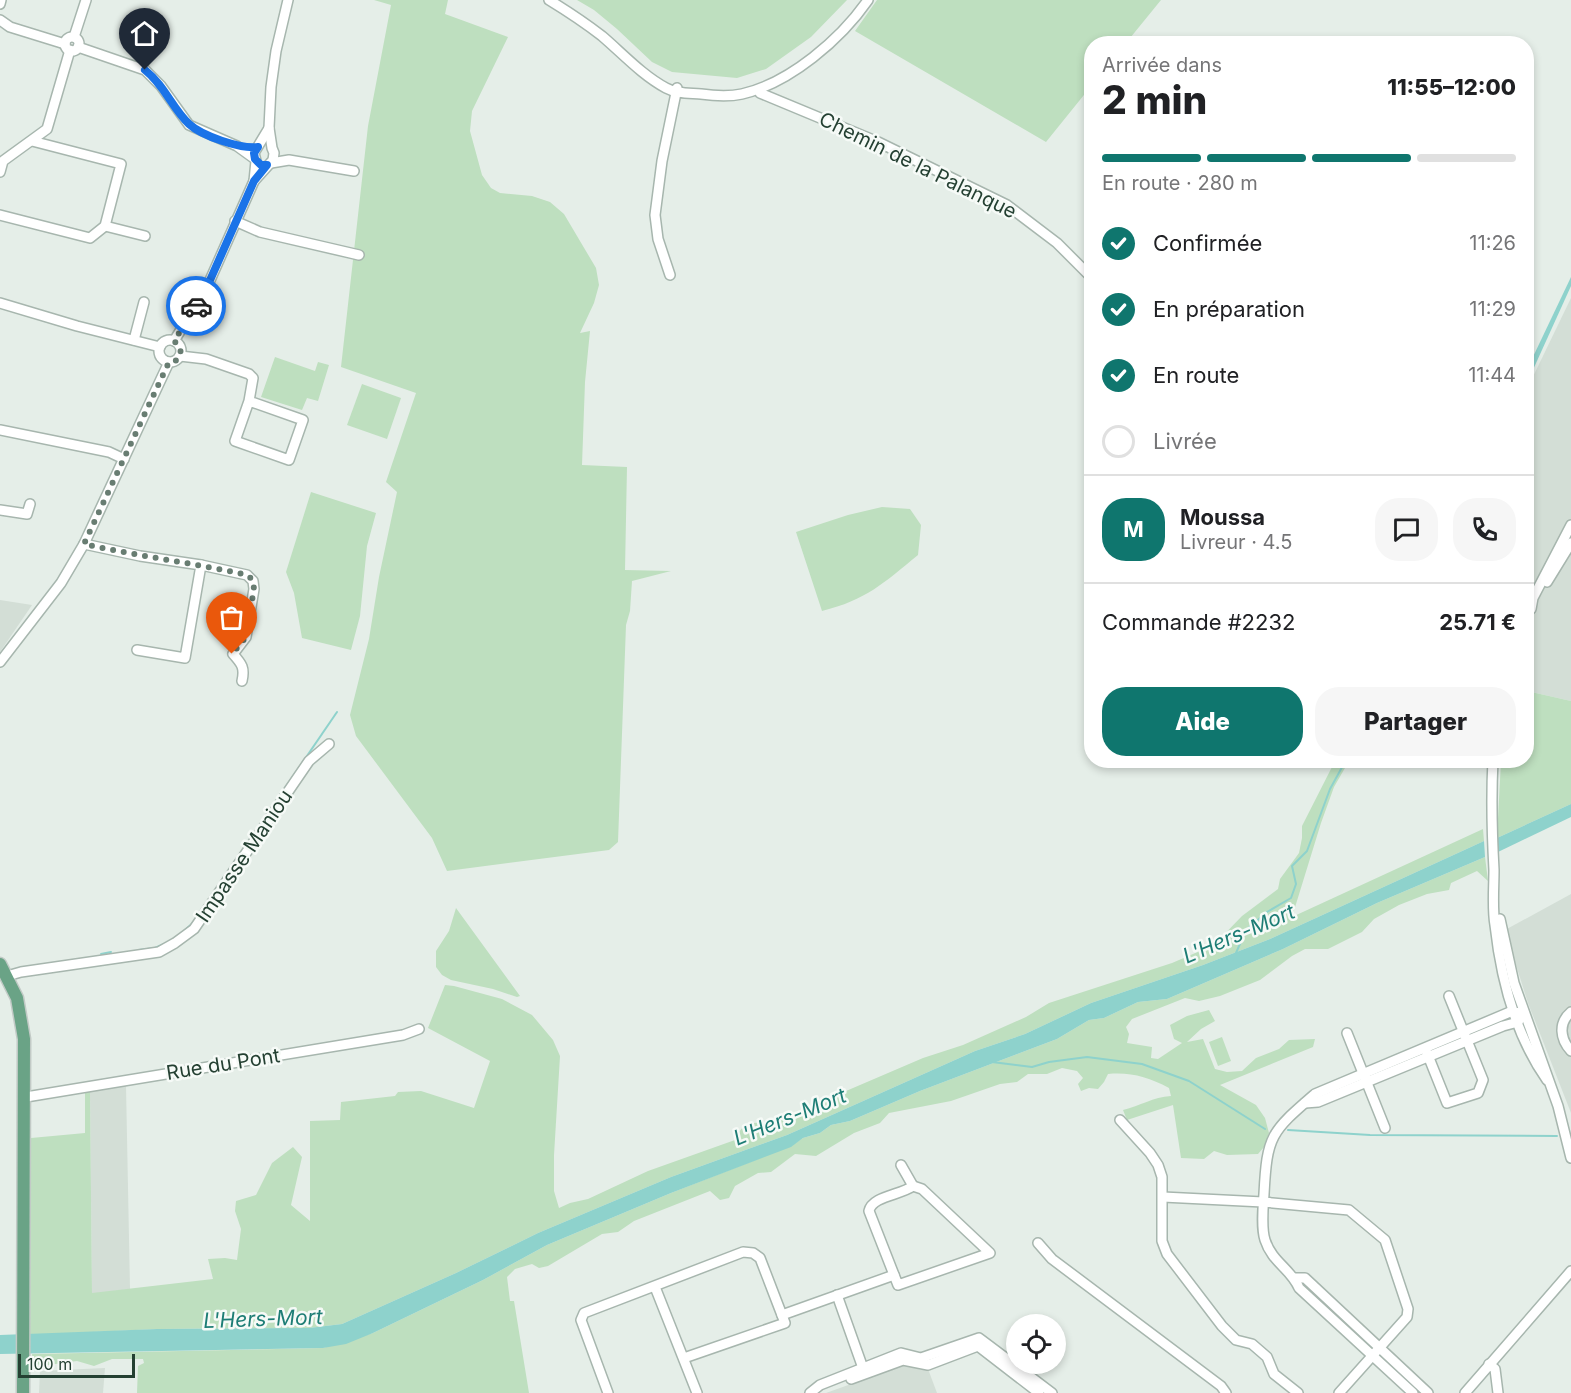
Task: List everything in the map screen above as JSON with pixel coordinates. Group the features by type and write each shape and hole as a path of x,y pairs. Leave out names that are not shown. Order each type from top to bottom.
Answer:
{"main road":[{"path":"0,964 7,976 21,1014 24,1039 26,1097 23,1393"}],"street":[{"path":"0,172 3,161 47,129 71,47 78,41 74,37 86,0"},
{"path":"174,341 207,287 254,181 274,157 269,128 271,87 288,0"},
{"path":"549,0 600,35 639,69 676,90 743,94 771,84 804,63 844,30 868,0"},
{"path":"0,20 10,27 145,70 161,86 189,124 237,146 261,165 289,160 354,171"},
{"path":"670,274 658,239 655,215 662,161 676,90"},
{"name":"Chemin de la Palanque","path":"760,93 825,118 878,142 1007,205 1057,243 1084,270"},
{"path":"254,181 254,153 269,128"},
{"path":"0,215 90,238 105,226 121,164 32,141"},
{"path":"237,146 259,147 264,145 289,160"},
{"path":"235,221 260,232 358,255"},
{"path":"105,226 145,236"},
{"path":"134,340 144,302"},
{"path":"0,303 160,347"},
{"path":"166,341 174,341 180,347 180,356 177,360 169,362 161,357 160,347 166,341"},
{"path":"180,356 206,359 249,374 253,378 253,384 235,441 289,460 303,420 249,401"},
{"path":"0,662 61,583 84,544 169,362"},
{"path":"0,430 109,452 124,459"},
{"path":"0,510 27,514 30,504"},
{"path":"1534,598 1571,525"},
{"path":"1534,600 1571,543"},
{"path":"84,544 247,575 253,581 254,589 246,637 232,654 243,664 242,681"},
{"path":"137,650 185,658 201,565"},
{"name":"Impasse Maniou","path":"7,976 159,952 175,943 194,929 297,778 309,762 329,744"},
{"path":"1493,768 1495,897 1518,1015 1558,1106 1570,1146 1571,1158"},
{"path":"1427,1052 1447,1103 1478,1093 1483,1080 1449,996"},
{"path":"1571,1012 1566,1016 1562,1026 1562,1037 1571,1051"},
{"path":"1413,1393 1299,1288 1295,1278 1274,1259 1264,1239 1263,1202 1266,1158 1270,1142 1281,1124 1305,1103 1318,1102 1365,1078 1466,1036 1503,1026 1518,1015"},
{"name":"Rue du Pont","path":"26,1097 403,1035 419,1029"},
{"path":"1347,1033 1385,1128"},
{"path":"1119,1119 1158,1165 1162,1177 1162,1241 1167,1254 1222,1326 1236,1340 1252,1344 1267,1357 1274,1374 1298,1393"},
{"path":"901,1165 913,1186 922,1189 990,1253 898,1285 869,1211 874,1202 907,1191 913,1186"},
{"path":"1163,1197 1263,1202 1349,1210 1385,1240 1408,1309 1407,1317 1339,1393"},
{"path":"1038,1243 1052,1259 1221,1386 1226,1393"},
{"path":"608,1393 581,1320 584,1313 743,1252 753,1253 760,1258 785,1323 684,1358"},
{"path":"1465,1393 1570,1271"},
{"path":"782,1315 894,1275"},
{"path":"1295,1278 1305,1278 1428,1393"},
{"path":"655,1287 697,1393"},
{"path":"837,1295 864,1371"},
{"path":"819,1393 821,1390 901,1353 921,1358 979,1338 1052,1393"},
{"path":"810,1393 820,1385 903,1360 928,1365 978,1346 1039,1393"},
{"path":"1489,1364 1495,1370 1498,1393"},
{"path":"1457,1393 1479,1376"}],"shaded area":[{"path":"1571,298 1571,701 1534,693 1534,375"},
{"path":"0,600 32,605 0,652"},
{"path":"1571,894 1571,1113 1528,1003 1505,930"},
{"path":"126,1086 130,1289 92,1294 90,1091"},
{"path":"904,1365 922,1370 928,1369 937,1393 826,1393"},
{"path":"105,1368 103,1393 39,1393 40,1371"}],"green space":[{"path":"374,0 448,0 445,14 508,37 472,111 470,131 482,175 491,188 500,193 532,196 550,202 564,214 596,268 599,285 594,303 580,333 590,331 585,382 582,465 627,467 625,570 671,571 632,581 630,611 626,625 618,842 609,850 447,871 432,838 356,736 350,715 369,639 397,492 386,482 416,393 341,367 368,126 391,5"},
{"path":"577,0 847,0 811,37 766,69 737,78 672,72 652,62 617,29 594,10"},
{"path":"877,0 1161,0 1132,36 1084,36 1084,95 1046,142 855,31"},
{"path":"275,357 315,371 318,362 329,365 318,401 307,398 302,410 261,397"},
{"path":"362,384 401,398 387,439 347,425"},
{"path":"311,492 376,513 367,546 360,616 351,650 302,638 294,593 286,572"},
{"path":"882,507 910,509 921,525 918,555 863,596 822,611 796,532 848,515"},
{"path":"1534,693 1571,701 1571,804 1497,838 1501,768 1534,768"},
{"path":"1331,768 1345,768 1334,787 1321,823 1292,917 1483,829 1484,841 1270,939 1203,965 1091,1003 1025,1034 975,1051 787,1135 671,1177 538,1233 342,1324 309,1328 157,1329 30,1335 31,1138 85,1133 85,1092 90,1091 92,1293 213,1279 208,1259 237,1260 241,1229 235,1211 236,1201 256,1195 272,1163 293,1147 302,1157 291,1205 310,1221 310,1121 340,1120 341,1102 395,1096 398,1092 421,1091 474,1108 490,1061 428,1028 445,985 502,999 532,1015 553,1040 560,1056 554,1155 554,1191 559,1208 588,1199 648,1171 735,1140 741,1129 748,1124 769,1124 923,1058 963,1045 1026,1017 1049,1003 1172,963 1214,945 1242,916 1278,889 1280,879 1299,853 1302,826"},
{"path":"1485,857 1488,881 1477,871 1451,883 1449,890 1427,894 1399,905 1374,919 1362,932 1328,949 1305,949 1260,980 1220,996 1199,1001 1185,998 1132,1019 1126,1027 1129,1034 1127,1043 1152,1047 1151,1058 1158,1059 1182,1043 1174,1039 1170,1025 1187,1016 1209,1010 1215,1021 1201,1029 1187,1042 1203,1039 1215,1069 1227,1072 1242,1071 1256,1058 1279,1049 1289,1040 1315,1039 1313,1047 1220,1085 1256,1105 1265,1118 1269,1133 1264,1147 1258,1154 1227,1155 1214,1151 1204,1159 1181,1158 1173,1105 1127,1120 1123,1110 1171,1096 1169,1088 1139,1076 1108,1074 1098,1089 1089,1088 1081,1091 1078,1084 1083,1078 1077,1071 1062,1068 1047,1074 1028,1074 1017,1082 1000,1084 951,1101 889,1113 880,1123 854,1133 816,1156 795,1154 771,1172 758,1173 735,1186 729,1198 720,1200 710,1191 634,1221 618,1232 602,1234 548,1266 539,1268 532,1264 515,1269 507,1277 510,1301 514,1301 529,1393 137,1393 138,1366 144,1363 143,1359 112,1359 94,1366 77,1361 41,1366 33,1361 32,1354 323,1348 373,1333 483,1280 547,1245 791,1146 803,1138 820,1133 831,1125 850,1121 920,1091 1057,1039 1089,1020 1104,1018 1138,1002 1167,999 1283,949 1377,903"},
{"path":"456,908 520,996 451,980 442,975 436,967 436,951 449,931"},
{"path":"1222,1037 1231,1061 1218,1066 1209,1042"}],"water":[{"path":"1571,277 1571,286 1534,368 1534,355"},
{"path":"1571,804 1571,817 1498,852 1497,838"},
{"path":"1484,841 1485,857 1377,903 1283,949 1167,999 1138,1002 1104,1018 1089,1020 1057,1039 920,1091 850,1121 831,1125 820,1133 803,1138 791,1147 671,1193 547,1245 483,1280 346,1344 323,1348 0,1354 0,1335 157,1329 309,1328 342,1324 538,1233 671,1177 787,1135 975,1051 1025,1034 1091,1003 1203,965 1270,939"}],"waterway":[{"path":"281,794 337,712"},
{"name":"L'Hers-Mort","path":"1236,953 1246,930 1267,912 1291,898 1296,884 1292,866 1307,851 1330,789 1342,768"},
{"path":"185,930 194,922"},
{"path":"139,950 164,944"},
{"path":"101,954 111,952"},
{"path":"992,1062 1032,1067 1049,1062 1087,1057 1142,1064 1189,1081 1265,1129"},
{"path":"1288,1130 1370,1135 1557,1136"}],"way so far":[{"path":"196,306 174,341 180,347 180,356 177,360 169,362 84,544 247,575 253,581 254,589 250,617 244,642 232,654"}],"route":[{"path":"145,70 161,86 189,124 237,146 258,147 254,153 255,159 258,164 267,165 254,181 207,287 196,306"}]}
